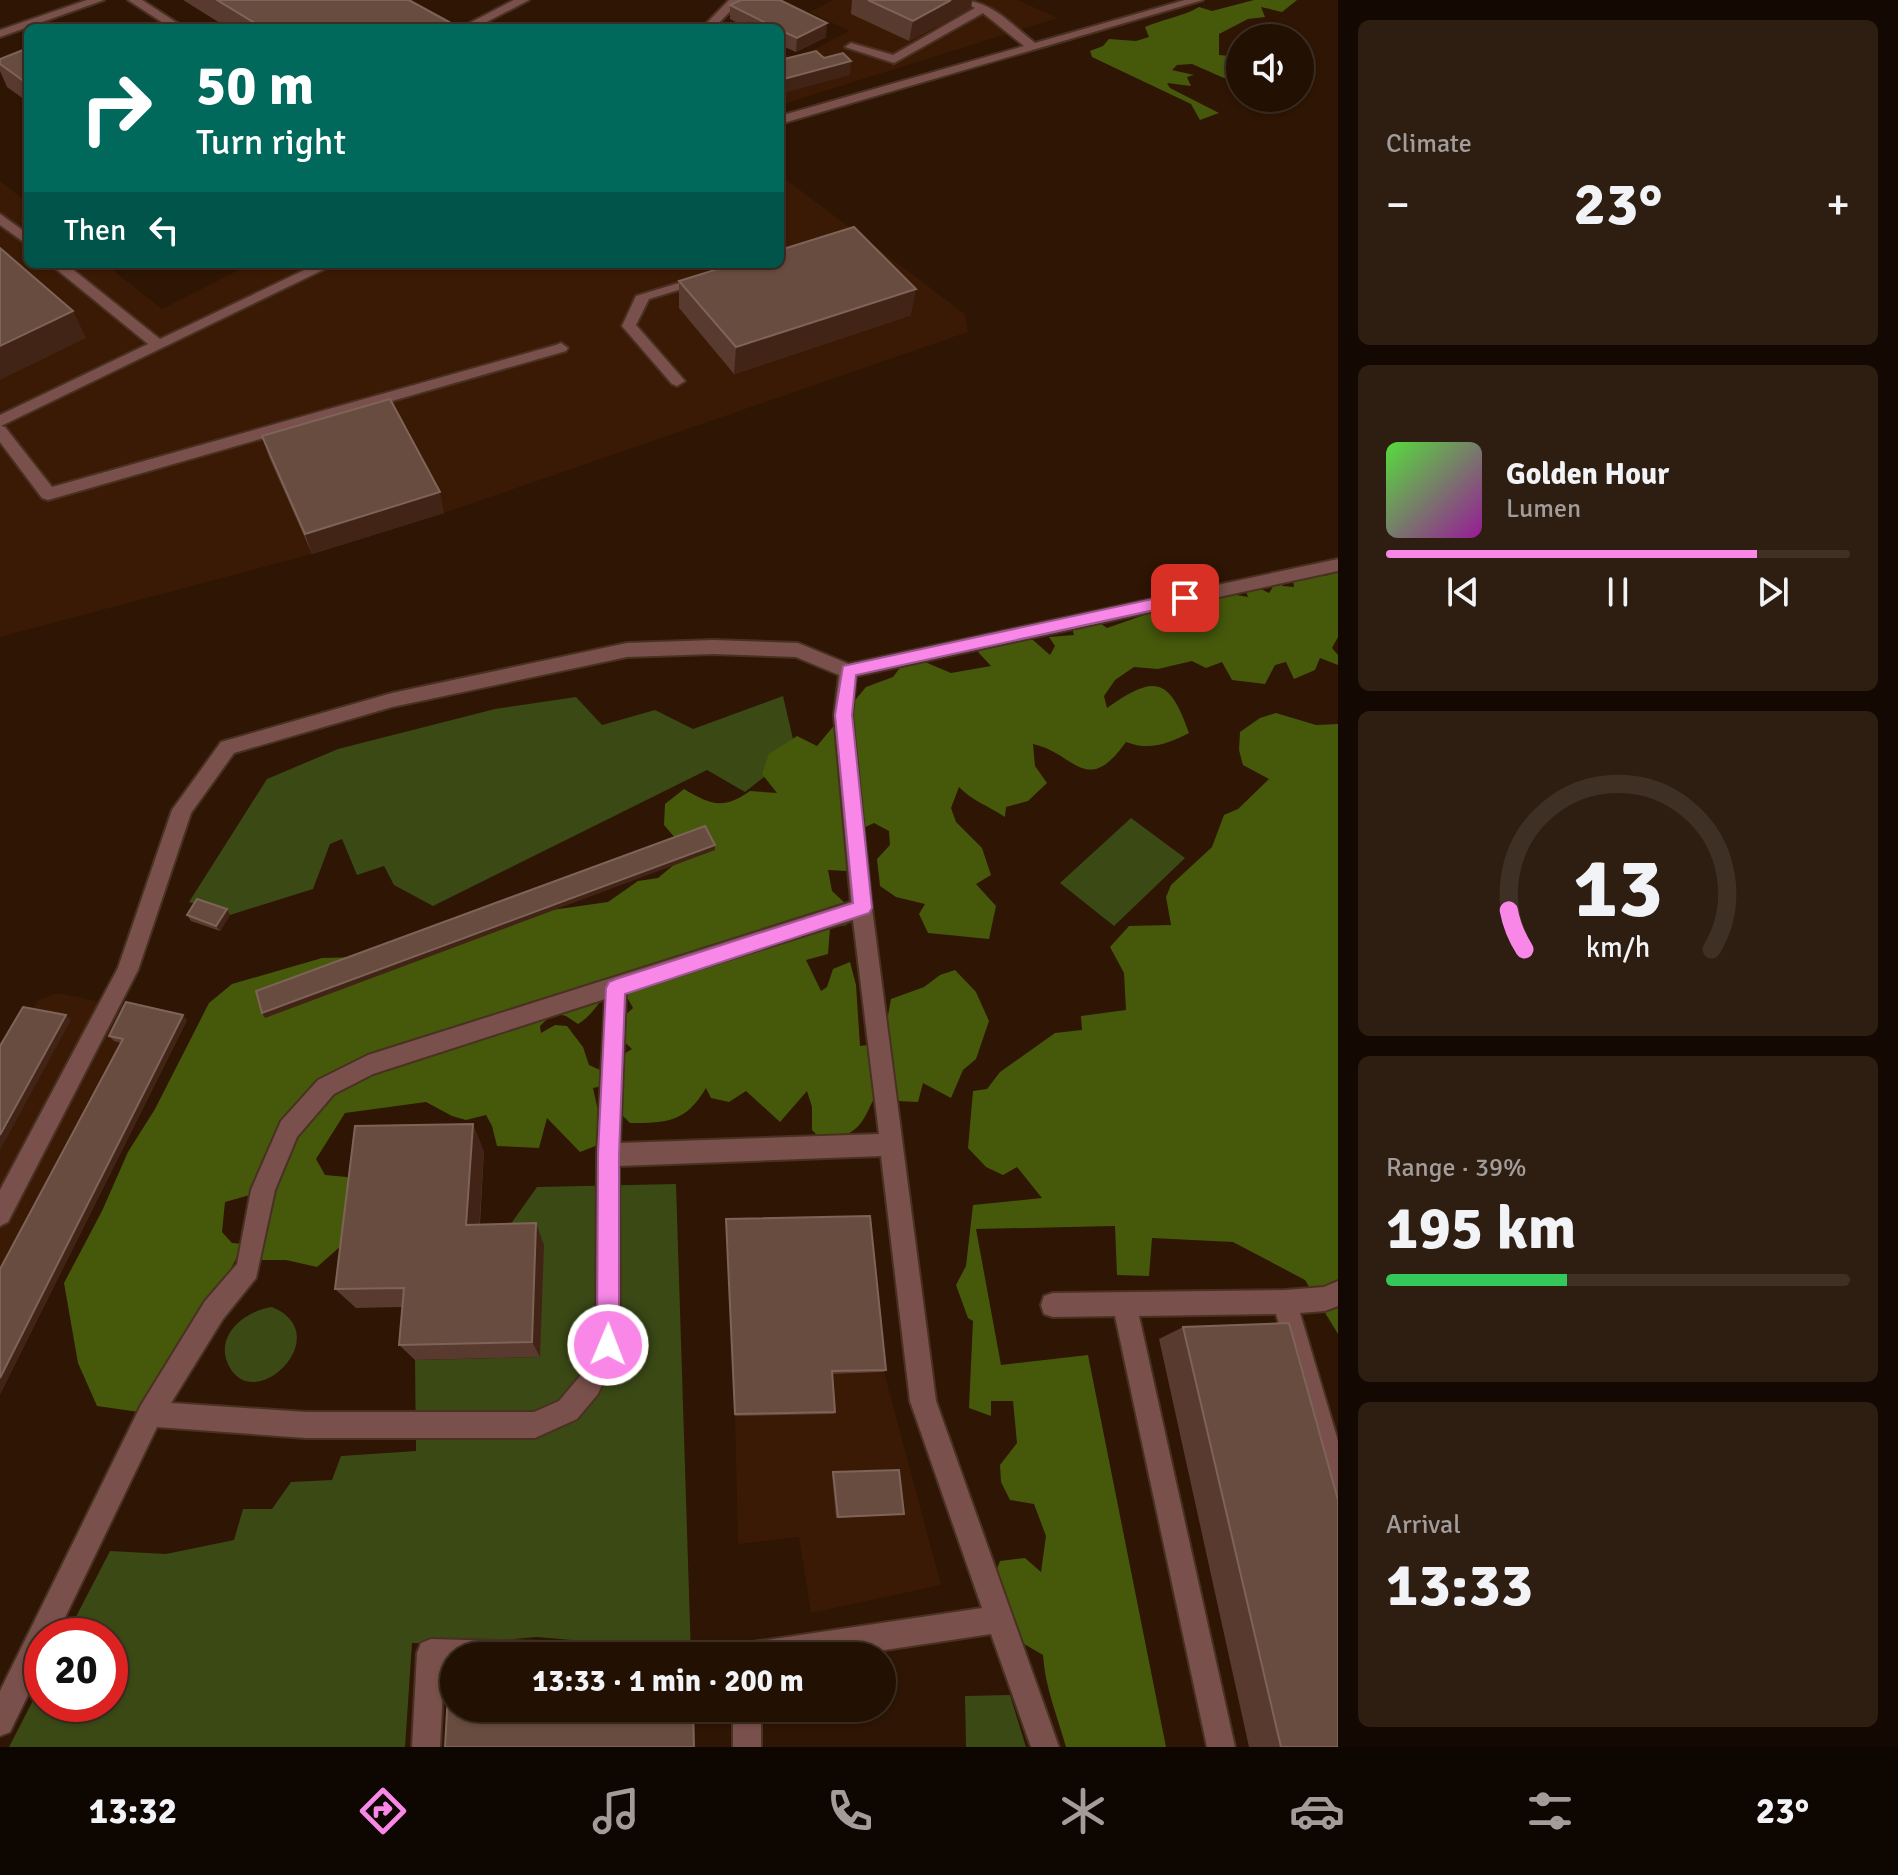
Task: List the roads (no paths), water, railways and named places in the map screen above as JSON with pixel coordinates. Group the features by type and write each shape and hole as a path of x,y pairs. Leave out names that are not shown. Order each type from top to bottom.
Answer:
{"street":[{"path":"29,24 98,0"},
{"path":"134,0 173,24"},
{"path":"474,24 523,0"},
{"path":"712,24 735,0"},
{"path":"966,0 984,8 1033,47"},
{"path":"784,119 1197,0"},
{"path":"851,47 894,59 984,8"},
{"path":"0,34 24,26"},
{"path":"0,218 24,238"},
{"path":"62,268 158,345"},
{"path":"0,421 320,268"},
{"path":"677,381 629,326 643,296 727,268"},
{"path":"0,431 48,494 561,348"},
{"path":"0,1214 128,970 182,810 228,747 392,700 627,650 713,647 798,650 848,671 1338,565"},
{"path":"848,671 843,715 862,908 923,1401 1045,1747"},
{"path":"0,1722 150,1414 214,1310 248,1270 263,1190 278,1153 289,1129 326,1087 368,1065 862,908"},
{"path":"150,1414 306,1425 535,1425 568,1410 589,1385 608,1345 608,1155 616,988"},
{"path":"608,1155 893,1145"},
{"path":"1053,1305 1285,1302 1325,1299 1338,1293"},
{"path":"1124,1302 1221,1747"},
{"path":"1285,1302 1338,1485"},
{"path":"846,1642 999,1619"},
{"path":"426,1747 431,1653 440,1653"},
{"path":"747,1722 747,1747"}]}
